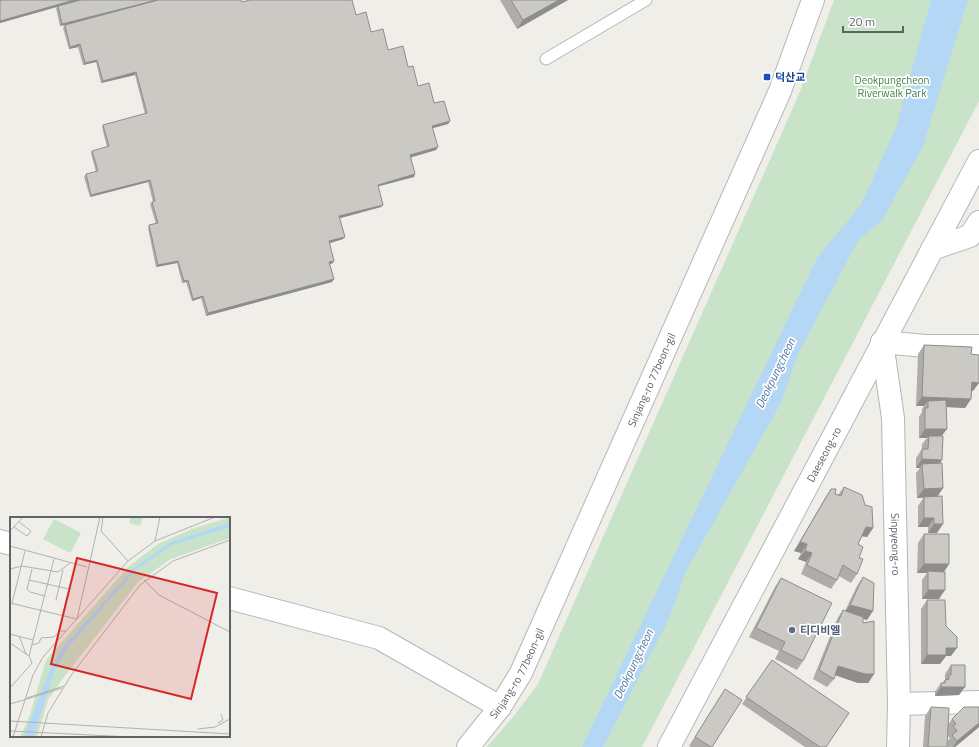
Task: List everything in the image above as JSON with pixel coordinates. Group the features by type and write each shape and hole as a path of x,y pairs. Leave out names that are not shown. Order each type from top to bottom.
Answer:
{"street":[{"name":"Sinjang-ro 77beon-gil","path":"468,747 500,707 521,673 774,106 813,0"},
{"name":"Daeseong-ro","path":"669,747 979,161"},
{"path":"932,249 970,236 979,222"},
{"path":"882,342 925,346 979,346 979,367"},
{"name":"Sinpyeong-ro","path":"882,342 893,418 899,704 898,747"},
{"path":"0,542 10,544"},
{"path":"230,598 379,638 500,707"},
{"path":"899,704 979,702"}],"lane":[{"path":"546,58 646,0"}],"green space":[{"name":"Deokpungcheon Riverwalk Park","path":"834,0 979,0 979,101 642,747 487,747 513,717 538,684 799,94"}],"water":[{"name":"Deokpungcheon","path":"931,0 968,0 923,146 882,221 859,239 798,354 781,403 686,571 668,621 603,747 582,747 817,258 861,205 896,128"}],"building":[{"path":"74,0 0,21 0,1"},
{"path":"81,0 157,0 62,24 58,6"},
{"path":"158,0 241,0 242,2 250,0 352,0 356,15 366,12 371,32 383,29 388,50 403,46 408,67 413,66 418,86 429,83 434,103 444,101 450,121 432,126 438,147 410,155 415,174 378,185 383,205 339,216 345,237 329,241 334,261 329,262 334,279 208,313 203,296 193,299 188,280 184,281 178,261 158,265 149,225 158,223 152,202 155,201 150,180 91,195 86,174 98,171 92,151 109,146 103,125 147,113 136,72 103,81 97,60 85,63 80,44 70,47 65,25"},
{"path":"511,0 559,0 523,20"},
{"path":"924,345 972,347 971,354 979,355 979,383 972,382 971,399 922,397"},
{"path":"946,400 947,429 925,429 925,408 928,408 928,401"},
{"path":"929,436 943,436 942,460 922,459 922,449 928,449"},
{"path":"942,463 943,488 924,489 922,464"},
{"path":"844,487 862,495 865,505 872,507 873,528 866,527 858,544 863,547 859,558 863,559 857,574 843,565 837,580 807,565 812,553 805,551 807,544 800,542 831,489 836,489 835,494 841,496"},
{"path":"942,496 943,524 934,524 934,518 924,518 924,497"},
{"path":"924,534 949,534 949,564 924,564"},
{"path":"928,571 945,572 945,590 928,590"},
{"path":"863,577 874,583 873,611 850,605"},
{"path":"781,578 832,603 803,661 781,650 785,642 756,628"},
{"path":"927,600 945,600 946,626 957,637 957,648 946,648 946,655 927,655"},
{"path":"843,610 863,617 863,623 874,621 874,674 865,674 838,666 834,679 819,670"},
{"path":"772,660 849,713 826,747 820,747 746,697"},
{"path":"951,665 965,665 965,687 941,687 941,683 945,683 945,680 949,679 949,675 951,675"},
{"path":"725,689 742,700 711,747 695,737"},
{"path":"931,707 949,708 947,747 928,747"},
{"path":"964,707 979,707 979,723 957,741 952,735 957,731 953,726 956,724 952,719"}],"place":[{"name":"덕산교","path":"767,77"},
{"name":"티디비엘","path":"792,630"}]}
